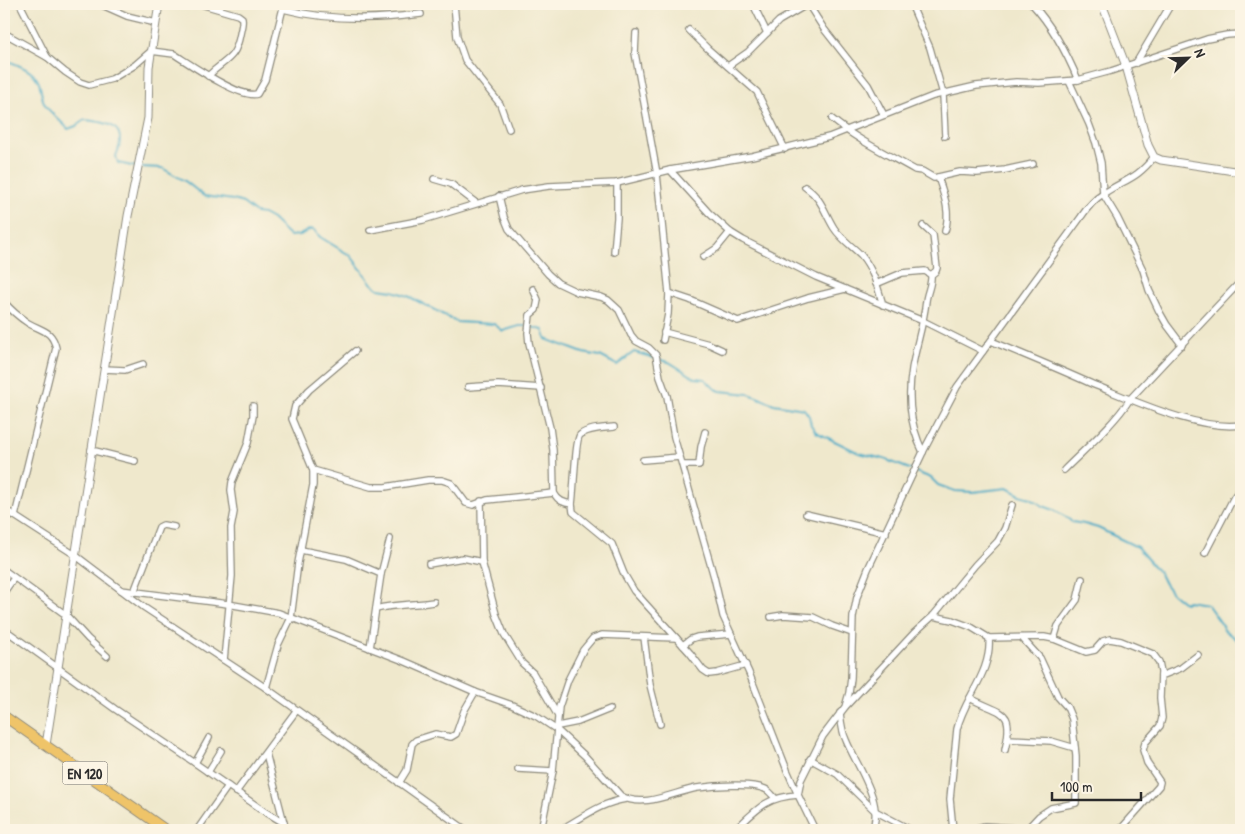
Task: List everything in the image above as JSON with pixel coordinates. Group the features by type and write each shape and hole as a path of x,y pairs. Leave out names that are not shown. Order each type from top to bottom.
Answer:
{"main road":[{"name":"EN 120","path":"4,716 166,830"}],"street":[{"path":"20,4 48,57"},
{"path":"100,4 127,16 156,23"},
{"path":"46,745 128,216 142,155 148,118 149,67 159,4"},
{"path":"197,4 206,4 238,15 242,18 243,24 234,54 217,66 208,76"},
{"path":"454,4 457,37 465,60 500,104 509,129"},
{"path":"753,4 767,33"},
{"path":"728,66 748,52 779,21 808,4 824,29 868,85 884,115"},
{"path":"850,4 859,4"},
{"path":"911,4 930,48 943,94 945,136"},
{"path":"1032,4 1052,28 1078,80"},
{"path":"1102,4 1126,66 1148,145 1154,157 1161,160 1241,172"},
{"path":"1136,63 1172,4"},
{"path":"4,33 48,57 80,82 89,84 112,79 152,51 174,54 208,76 234,89 253,95 257,94 266,80 284,6 302,14 332,18 384,18 421,14"},
{"path":"689,30 757,92 785,149"},
{"path":"636,34 634,53 657,174 669,293 668,314 663,340"},
{"path":"370,230 423,220 522,190 549,186 617,183 670,170 785,149 847,131 933,96 976,86 1016,82 1039,83 1078,80 1207,39 1241,34"},
{"path":"1069,81 1096,143 1101,164 1103,194 1117,217 1143,270 1149,290 1159,312 1182,345"},
{"path":"832,119 847,131 915,170 922,171 934,178 960,172 977,173 1005,170 1033,164"},
{"path":"845,707 851,678 853,617 857,597 868,569 923,452 958,387 1092,202 1128,181 1143,170 1154,157"},
{"path":"670,170 709,213 730,232 743,240 816,277 923,321 984,351"},
{"path":"938,177 948,213 945,231"},
{"path":"434,180 451,184 476,203"},
{"path":"614,252 617,218 617,183"},
{"path":"805,187 814,193 820,201 834,229 867,264 883,305"},
{"path":"499,196 509,229 548,274 558,283 577,292 608,300 619,310 631,335 636,341 650,348 656,358 667,396 674,437 714,577 723,616 746,666 787,770 815,830"},
{"path":"923,226 933,234 936,271 931,275"},
{"path":"703,257 717,248 730,232"},
{"path":"876,284 902,273 925,271 931,275 932,282 927,293 915,354 910,403 912,421 923,452"},
{"path":"1064,470 1125,407 1130,399 1241,280"},
{"path":"533,289 538,300 536,310 530,315 528,333 551,436 554,493 557,499 572,504"},
{"path":"669,293 738,321 808,298 845,289"},
{"path":"4,302 11,310 29,323 47,331 54,340 56,348 16,516"},
{"path":"664,332 700,341 722,350"},
{"path":"991,341 1157,410 1211,424 1241,425"},
{"path":"266,688 278,645 291,618 298,563 313,485 313,470 292,418 295,406 309,390 355,350"},
{"path":"104,369 125,370 143,364"},
{"path":"468,387 498,385 541,388"},
{"path":"224,660 232,576 231,528 234,512 231,490 232,482 248,443 253,416 252,406"},
{"path":"614,427 590,430 581,434 578,438 575,457 573,512 612,544 624,574 634,591 703,670 709,674 746,666"},
{"path":"682,465 698,465 705,432"},
{"path":"92,450 135,461"},
{"path":"643,460 680,456"},
{"path":"313,470 371,487 442,480 451,483 466,503 473,505 481,501 554,493"},
{"path":"1205,553 1241,488"},
{"path":"481,501 482,562 496,614 504,634 522,664 533,673 558,716"},
{"path":"798,795 801,780 823,736 845,707 914,634 934,616 975,565 998,541 1005,528 1012,505"},
{"path":"4,509 266,688 466,830"},
{"path":"806,514 886,533"},
{"path":"134,592 159,527 163,525 174,527"},
{"path":"370,648 382,574 390,539"},
{"path":"301,550 346,559 382,574"},
{"path":"429,564 463,558 482,562"},
{"path":"4,570 66,614 88,639 107,656"},
{"path":"4,592 14,578"},
{"path":"1054,639 1058,626 1077,600 1082,579"},
{"path":"121,590 228,604 279,613 536,716 558,728 621,796 626,799"},
{"path":"376,609 387,606 409,606 434,602"},
{"path":"771,617 783,615 813,617 852,633"},
{"path":"934,616 971,627 989,638 1044,637 1086,652 1095,650 1103,641 1110,639 1121,641 1153,654 1159,662 1162,718 1160,726 1146,743 1143,750 1147,763 1160,782 1159,786 1120,830"},
{"path":"4,629 115,710 284,823"},
{"path":"683,645 696,637 731,634"},
{"path":"540,830 553,771 559,707 568,680 583,650 593,638 602,635 676,638"},
{"path":"644,637 650,685 660,724"},
{"path":"953,830 950,799 957,730 959,720 984,670 990,648 989,638"},
{"path":"1022,638 1040,658 1058,697 1067,707 1073,722 1075,748 1076,803 1051,808 1044,812 1026,830"},
{"path":"1160,676 1181,668 1198,655"},
{"path":"399,783 406,770 412,744 416,740 435,734 451,737 456,734 464,711 475,692"},
{"path":"970,698 1003,712 1009,726 1005,750"},
{"path":"558,728 610,709"},
{"path":"236,792 296,711"},
{"path":"840,714 845,740 866,782 876,810 875,823 872,830"},
{"path":"196,763 209,738"},
{"path":"1008,739 1045,740 1075,748"},
{"path":"208,772 221,751"},
{"path":"266,753 286,830"},
{"path":"810,759 836,774 876,810 911,830"},
{"path":"518,768 553,771"},
{"path":"197,830 228,786"},
{"path":"560,830 596,808 614,801 653,799 697,788 754,786 766,789 775,798"},
{"path":"735,830 762,805 775,798 798,795"},
{"path":"969,830 985,826 1014,828 1018,830"}],"waterway":[{"path":"4,59 24,68 37,78 44,104 68,129 84,120 101,122 114,127 120,138 116,156 118,163 136,167"},
{"path":"141,167 162,168 185,181 204,196 243,203 256,213 263,214 272,219 290,236 300,235 311,229 320,237 351,256 372,284 379,289 408,296 457,322 494,324 503,331 526,326"},
{"path":"531,327 543,330 546,339 583,353 600,356 617,365 634,352 654,358"},
{"path":"658,359 669,362 695,378 705,379 720,391 749,394 774,404 804,409 816,432 859,453 884,459 912,470"},
{"path":"916,472 931,478 938,485 955,491 973,492 1007,488 1054,510 1072,522 1098,528 1137,547 1160,574 1172,593 1184,603 1188,601 1207,604 1224,630 1241,643"}]}
